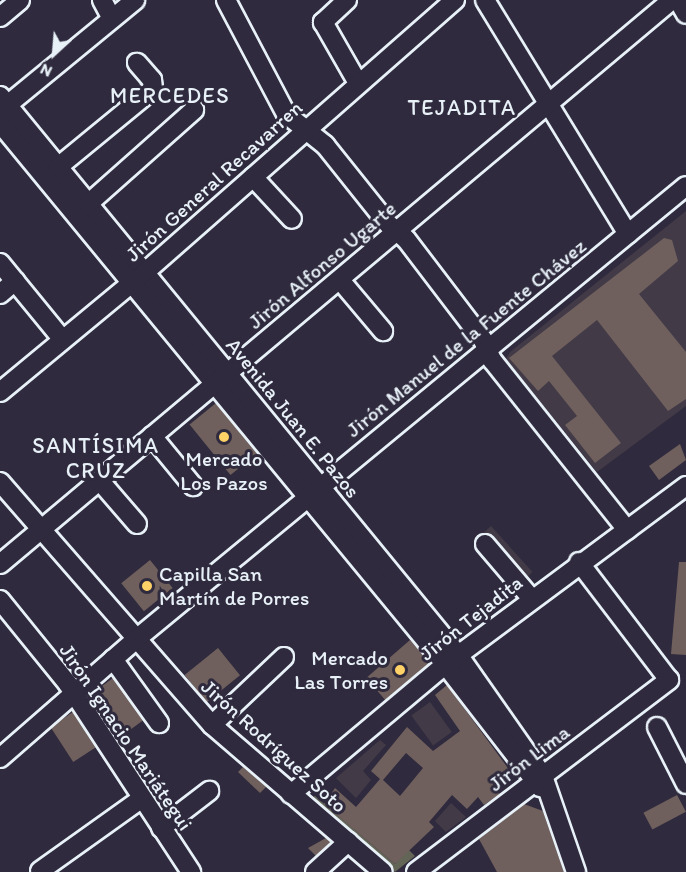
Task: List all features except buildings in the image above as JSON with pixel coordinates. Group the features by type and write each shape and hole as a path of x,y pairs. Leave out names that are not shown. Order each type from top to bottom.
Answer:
{"street":[{"path":"0,16 20,0"},
{"path":"102,0 112,19"},
{"path":"3,104 135,0"},
{"path":"347,0 322,22 358,83"},
{"name":"Jirón General Recavarren","path":"0,392 138,278 304,130 455,0"},
{"path":"485,0 628,234"},
{"name":"Jirón Alfonso Ugarte","path":"0,564 672,0"},
{"path":"678,0 686,14"},
{"path":"227,1 286,114 325,145 397,231 627,530"},
{"path":"58,167 153,89 152,80 137,63"},
{"name":"Avenida Juan E. Pazos","path":"3,104 88,204 138,278"},
{"path":"88,204 194,110"},
{"name":"Avenida Juan E. Pazos","path":"0,123 138,278 452,660 541,784 576,872"},
{"path":"253,177 292,219"},
{"name":"Jirón Manuel de la Fuente Chávez","path":"0,758 134,641 686,186"},
{"path":"0,263 63,340"},
{"path":"339,280 383,331"},
{"path":"0,294 15,281"},
{"path":"152,436 193,486"},
{"path":"99,480 137,524"},
{"name":"Jirón Rodríguez Soto","path":"0,482 134,641 212,725 383,872"},
{"name":"Jirón Tejadita","path":"291,794 452,660 579,562 686,486"},
{"path":"485,544 532,599"},
{"path":"579,562 677,679"},
{"name":"Jirón Ignacio Mariátegui","path":"0,600 73,693 191,872"},
{"path":"212,725 284,657"},
{"path":"113,659 159,723"},
{"name":"Jirón Lima","path":"416,872 541,784 677,679"},
{"path":"657,726 686,784"},
{"path":"161,828 209,791"},
{"path":"40,871 141,799"},
{"path":"315,872 348,842"}],"shaded area":[{"path":"686,211 686,406 597,472 506,359 510,352"},
{"path":"491,526 532,572 517,586 475,540"},
{"path":"430,702 452,732 433,745 411,716"},
{"path":"380,740 386,745 363,771 371,780 356,798 336,778"},
{"path":"451,803 466,817 446,832 435,821"}],"green space":[{"path":"315,796 395,864 408,849 415,856 395,872 311,798"}],"place":[{"name":"Mercado Los Pazos","path":"224,437"},
{"name":"Capilla San Martín de Porres","path":"147,586"},
{"name":"Mercado Las Torres","path":"400,670"}],"district":[{"name":"MERCEDES","path":"170,96"},
{"name":"TEJADITA","path":"462,108"},
{"name":"SANTÍSIMA CRUZ","path":"96,458"}]}
